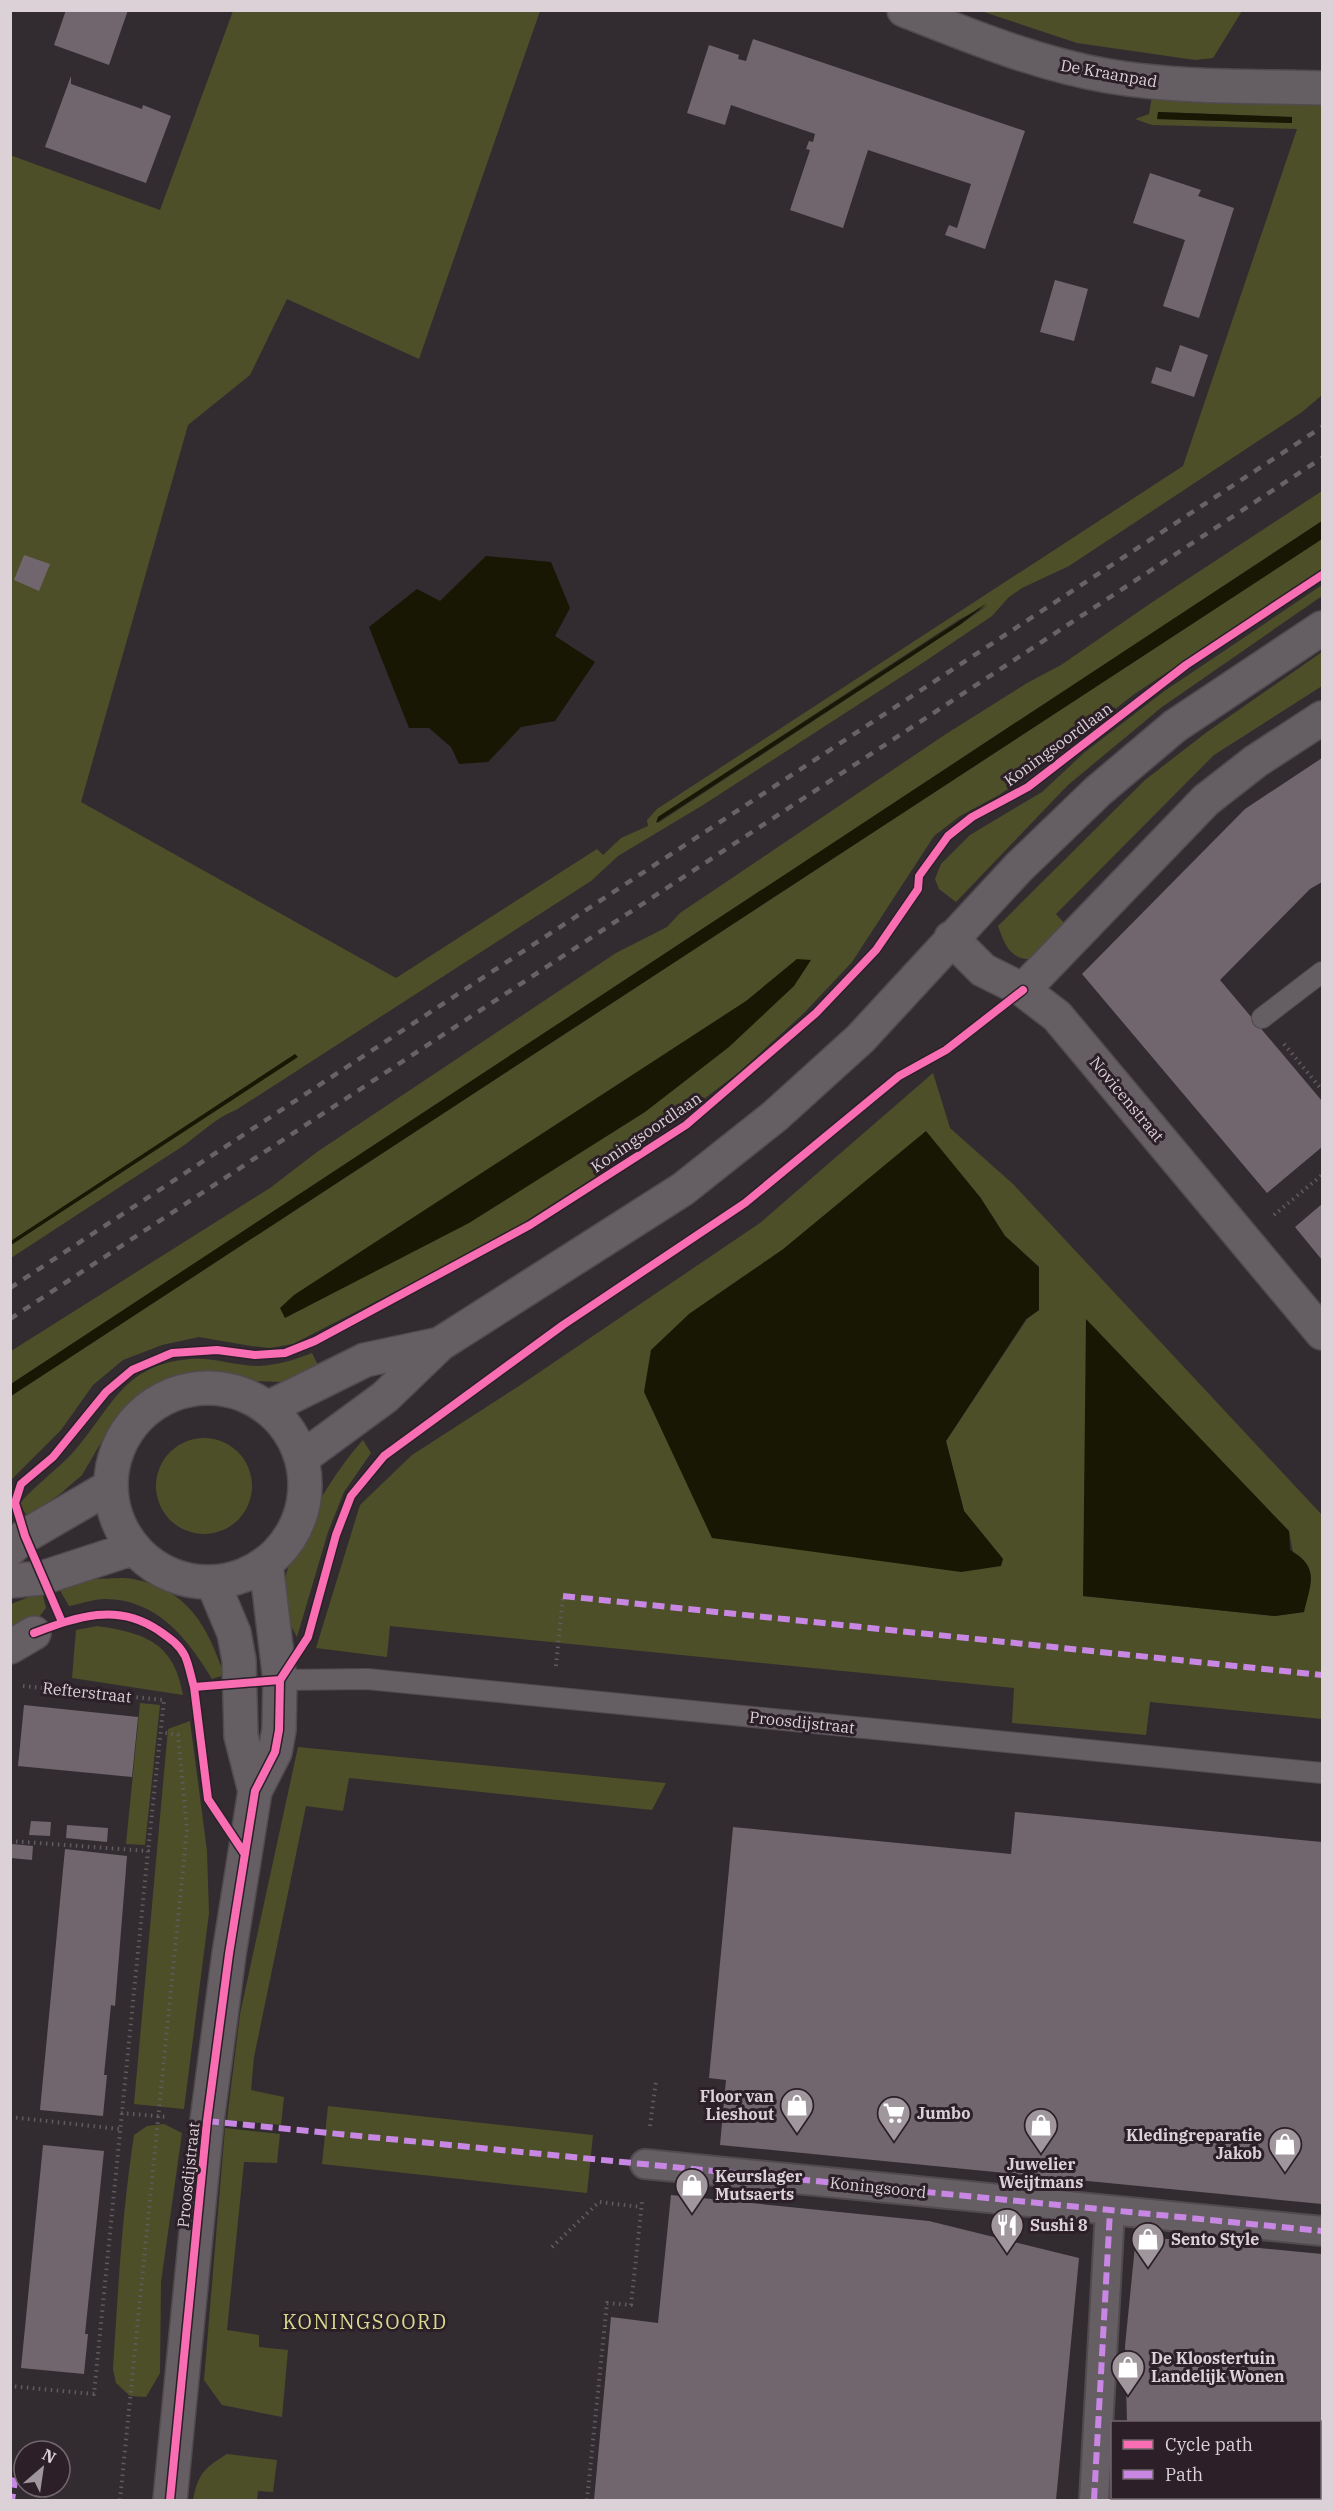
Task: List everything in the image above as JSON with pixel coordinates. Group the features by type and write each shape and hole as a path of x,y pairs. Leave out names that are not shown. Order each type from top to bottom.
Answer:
{"street":[{"name":"De Kraanpad","path":"904,10 1041,61 1108,76 1180,85 1323,88"},
{"path":"302,1458 377,1403 440,1344 683,1189 775,1116 860,1039 1019,867 1098,791 1174,726 1323,628"},
{"path":"1023,990 1206,801 1256,760 1323,718"},
{"name":"Novicenstraat","path":"951,938 983,970 1023,990 1057,1016 1323,1333"},
{"path":"268,1408 365,1360 440,1344"},
{"path":"199,1388 235,1391 268,1408 288,1430 302,1458 305,1497 293,1534 267,1564 241,1577 213,1583 191,1581 170,1575 151,1563 134,1548 117,1520 111,1486 117,1450 136,1420 165,1398 199,1388"},
{"path":"10,1549 25,1536 111,1486"},
{"path":"10,1581 42,1578 134,1548"},
{"name":"Proosdijstraat","path":"170,2500 207,2121 229,1954 255,1791 274,1752 279,1730 280,1680 267,1564"},
{"name":"Proosdijstraat","path":"213,1583 234,1633 238,1660 241,1736 255,1791"},
{"name":"Koningsoord","path":"645,2164 1323,2231"},
{"path":"1094,2500 1110,2211"}],"lane":[{"path":"1262,1018 1323,972"},
{"name":"Proosdijstraat","path":"280,1680 367,1679 1323,1773"}],"path":[{"path":"1262,1018 1323,1090"},
{"path":"1244,1240 1323,1175"},
{"path":"552,1696 563,1596"},
{"path":"10,2386 94,2394 119,2129 161,1732 178,1735 188,1829 120,2500"},
{"path":"10,1841 148,1851"},
{"path":"587,2500 607,2303 631,2305 656,2081"},
{"path":"10,2117 119,2129"},
{"path":"552,2247 599,2202 641,2207"}],"green space":[{"path":"233,11 540,11 419,359 287,299 250,375 188,425 81,802 396,978 597,849 603,855 621,838 648,826 647,820 657,809 1183,466 1297,129 1152,125 1135,119 1149,114 1152,96 1322,104 1322,395 1302,412 1069,566 1022,588 1009,597 992,616 921,664 703,805 618,856 591,881 236,1110 221,1117 180,1148 11,1258 11,1245 295,1054 11,1241 10,155 160,210","holes":["1158,112 1292,117 1291,123 1158,119","988,605 961,624 658,823 658,817 960,619"]},
{"path":"981,11 1242,11 1213,58 1195,60 1077,43"},
{"path":"1322,491 1322,521 11,1384 11,1351 270,1188 317,1152 616,953 667,927 680,913 946,734 1027,683 1061,665"},
{"path":"1322,539 1322,569 1133,695 1048,762 999,795 960,816 934,836 852,962 803,1014 738,1073 675,1121 581,1187 496,1240 293,1344 270,1348 199,1337 162,1345 123,1360 93,1385 61,1430 11,1480 11,1396"},
{"path":"1322,585 1322,596 1162,707 1068,785 956,902 939,889 935,879 941,864 970,835 1042,792 1085,752 1163,692"},
{"path":"1322,652 1322,686 1214,755 1056,914 1064,923 1031,959 1018,957 1009,949 998,926 1145,780 1207,732"},
{"path":"933,1073 950,1128 1013,1184 1322,1515 1322,1719 1150,1702 1146,1735 1012,1723 1014,1688 390,1626 387,1657 316,1648 360,1505 412,1455 522,1384 760,1223","holes":["980,1197 1005,1236 1039,1267 1039,1310 1027,1319 946,1441 964,1511 1003,1559 689,1314 782,1250","1289,1531 1304,1612 1275,1616 1083,1596"]},
{"path":"312,1353 320,1369 284,1382 213,1376 176,1381 143,1396 113,1422 82,1475 27,1517 20,1503 76,1449 122,1390 149,1370 167,1363 190,1359 259,1366 286,1362"},
{"path":"204,1438 223,1441 238,1452 249,1467 252,1486 249,1505 238,1520 223,1531 204,1534 185,1531 170,1520 159,1505 156,1486 159,1467 170,1452 185,1441"},
{"path":"363,1440 371,1453 344,1492 328,1532 297,1637 287,1616 283,1599 292,1556 325,1491"},
{"path":"96,1579 133,1579 168,1591 182,1601 203,1626 224,1675 212,1679 181,1636 169,1624 140,1606 105,1599 69,1606 58,1587"},
{"path":"42,1592 46,1608 40,1616 11,1629 11,1604"},
{"path":"97,1626 130,1632 143,1637 165,1652 179,1677 183,1695 72,1678 76,1630"},
{"path":"140,1703 160,1705 145,1845 126,1844"},
{"path":"190,1721 207,1851 209,1913 184,2109 134,2104 168,1729"},
{"path":"298,1747 666,1783 652,1810 349,1778 343,1811 306,1806 254,2057 251,2090 284,2097 281,2125 227,2120 240,2014"},
{"path":"328,2106 593,2135 587,2193 322,2164"},
{"path":"164,2124 182,2133 161,2282 160,2373 146,2397 130,2396 116,2383 113,2369 126,2194 134,2135 147,2126"},
{"path":"225,2128 280,2134 277,2163 244,2162 227,2330 259,2335 259,2347 288,2350 282,2417 222,2405 204,2380"},
{"path":"227,2454 277,2460 273,2492 258,2491 257,2500 193,2500 203,2472"}],"shaded area":[{"path":"1158,112 1292,117 1292,123 1157,119"},
{"path":"1322,521 1322,539 11,1396 11,1384"},
{"path":"486,556 551,562 570,608 555,636 595,662 555,721 521,727 488,762 459,764 451,747 429,728 409,728 369,627 417,589 440,601"},
{"path":"987,603 961,624 656,823 658,817"},
{"path":"797,959 811,960 794,986 729,1047 645,1112 469,1223 285,1318 280,1308 294,1295 746,1001"},
{"path":"295,1054 298,1057 11,1245 11,1241"},
{"path":"926,1131 980,1197 1005,1236 1039,1267 1039,1310 1026,1319 946,1441 964,1511 1003,1559 1001,1566 961,1572 712,1538 644,1392 651,1350 689,1314 782,1250"},
{"path":"1086,1319 1289,1531 1290,1550 1306,1563 1311,1576 1304,1612 1275,1616 1083,1596"}],"building":[{"path":"66,10 128,10 109,65 54,45"},
{"path":"753,39 1025,131 985,249 945,235 949,225 957,228 971,184 868,150 843,228 790,210 810,150 806,149 809,141 813,142 815,134 731,105 725,125 687,113 709,45 739,55 738,59 746,61"},
{"path":"71,76 71,84 142,109 143,105 171,116 146,183 45,147"},
{"path":"1150,173 1201,190 1198,196 1234,208 1199,318 1163,306 1185,240 1133,223"},
{"path":"1055,280 1088,289 1074,341 1040,332"},
{"path":"1180,345 1208,355 1194,397 1151,383 1156,367 1171,372"},
{"path":"24,555 50,564 39,591 14,580"},
{"path":"1322,758 1322,882 1310,889 1220,980 1322,1101 1322,1147 1267,1193 1082,974 1245,809"},
{"path":"1322,1204 1322,1260 1295,1227"},
{"path":"24,1705 138,1717 132,1777 18,1766"},
{"path":"1015,1812 1322,1842 1322,2204 720,2145 726,2080 709,2078 733,1827 1011,1854"},
{"path":"31,1821 51,1822 50,1836 29,1835"},
{"path":"67,1825 108,1828 107,1842 66,1838"},
{"path":"12,1844 33,1846 32,1860 11,1858"},
{"path":"65,1849 127,1856 115,2006 111,2005 104,2075 107,2075 103,2116 40,2110"},
{"path":"43,2145 104,2151 85,2334 88,2334 84,2374 21,2368"},
{"path":"671,2195 929,2221 1079,2258 1056,2500 594,2500 611,2317 658,2323"},
{"path":"1136,2236 1322,2254 1322,2500 1129,2500 1321,2499 1321,2421 1127,2421 1125,2346"}],"railway":[{"path":"10,1288 1322,427"},
{"path":"10,1319 1322,458"}],"marked path":[{"path":"563,1596 1322,1675"},
{"path":"207,2121 1322,2231"},
{"path":"1094,2500 1110,2211"},
{"path":"10,2480 15,2481 12,2500"}],"cycle path":[{"name":"Koningsoordlaan","path":"62,1622 25,1536 15,1503 21,1484 53,1457 106,1392 132,1370 172,1353 217,1350 255,1355 285,1353 315,1341 530,1225 686,1125 816,1013 876,950 918,889 919,876 948,836 972,817 1028,787 1186,665 1322,575"},
{"path":"170,2500 207,2121 229,1954 255,1791 275,1752 279,1730 280,1680 308,1637 336,1535 351,1496 384,1456 563,1325 745,1203 899,1076 946,1050 1023,990"},
{"path":"34,1633 96,1615 127,1616 158,1630 176,1644 185,1656 194,1687 280,1680"},
{"path":"194,1687 208,1799 244,1853"}],"place":[{"name":"Floor van Lieshout","path":"797,2134"},
{"name":"Jumbo","path":"894,2142"},
{"name":"Juwelier Weijtmans","path":"1041,2154"},
{"name":"Kledingreparatie Jakob","path":"1285,2173"},
{"name":"Keurslager Mutsaerts","path":"692,2214"},
{"name":"Sushi 8","path":"1007,2254"},
{"name":"Sento Style","path":"1148,2268"},
{"name":"De Kloostertuin Landelijk Wonen","path":"1128,2396"}],"district":[{"name":"KONINGSOORD","path":"365,2321"}]}
